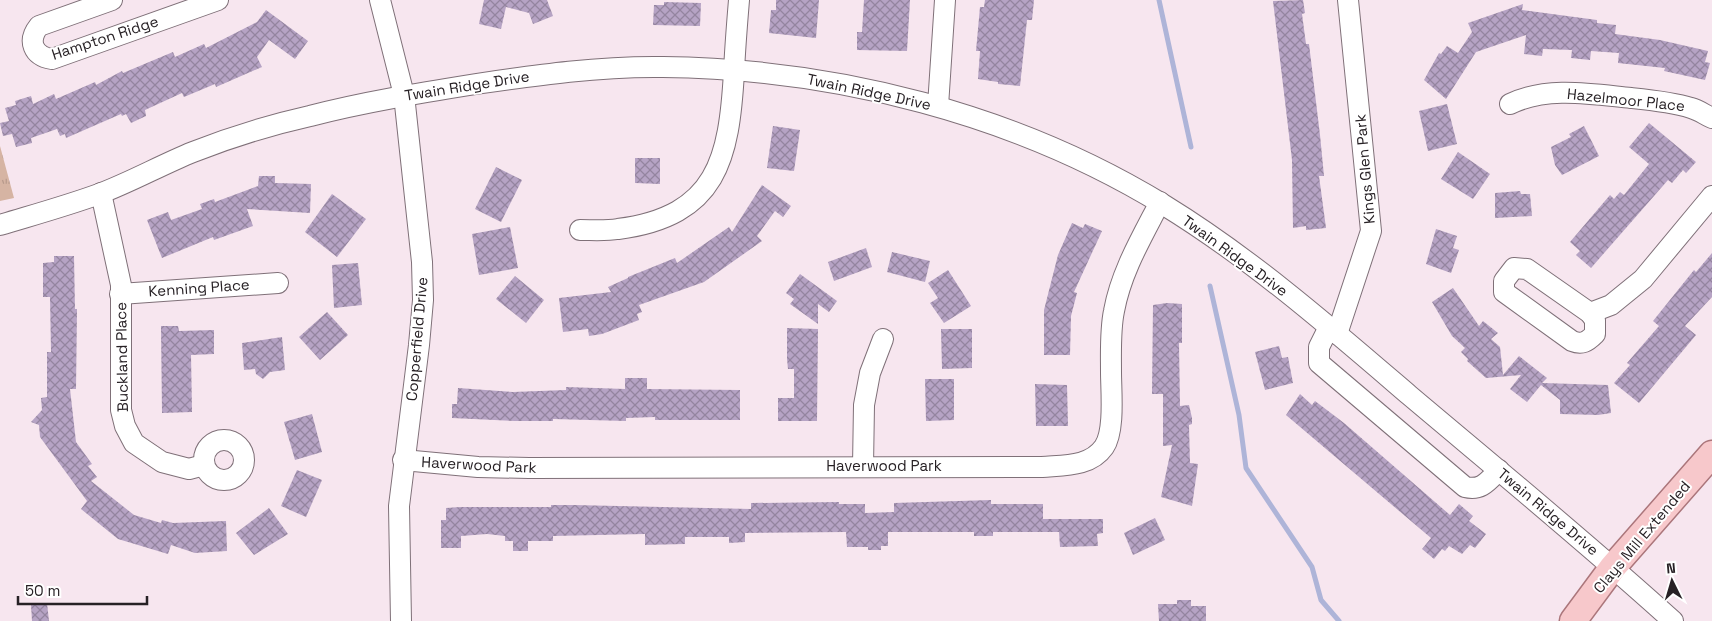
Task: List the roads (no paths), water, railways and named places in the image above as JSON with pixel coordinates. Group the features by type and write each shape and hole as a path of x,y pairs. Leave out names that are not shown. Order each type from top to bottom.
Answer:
{"main road":[{"name":"Clays Mill Extended","path":"1574,621 1613,567 1712,454"}],"street":[{"name":"Hampton Ridge","path":"112,0 39,26 34,32 32,42 35,52 42,57 52,59 218,0"},
{"name":"Copperfield Drive","path":"380,0 404,96 420,222 423,300 399,506 401,621"},
{"path":"580,230 618,229 642,224 678,211 701,193 716,173 725,151 732,109 739,0"},
{"path":"938,106 945,0"},
{"name":"Kings Glen Park","path":"1348,0 1371,230 1333,330 1319,347 1319,363 1465,487 1474,489 1484,486 1499,470"},
{"name":"Twain Ridge Drive","path":"0,225 101,193 191,153 234,137 316,114 404,96 526,77 619,68 734,70 833,82 938,106 1058,151 1160,202 1235,252 1333,330 1613,567 1673,621"},
{"name":"Hazelmoor Place","path":"1510,104 1524,97 1551,93 1590,93 1668,102 1693,108 1712,118"},
{"name":"Buckland Place","path":"101,193 121,285 121,410 125,426 134,443 162,462 189,469 204,465"},
{"path":"1590,313 1612,305 1642,279 1712,196"},
{"name":"Haverwood Park","path":"403,460 478,467 529,468 1042,467 1077,464 1089,460 1097,455 1105,446 1110,426 1111,346 1114,311 1131,261 1160,202"},
{"name":"Kenning Place","path":"120,294 278,283"},
{"path":"863,466 864,405 870,373 882,339"}],"waterway":[{"path":"1159,0 1191,147"},
{"path":"1210,286 1239,415 1246,468 1312,567 1321,600 1339,621"}]}
